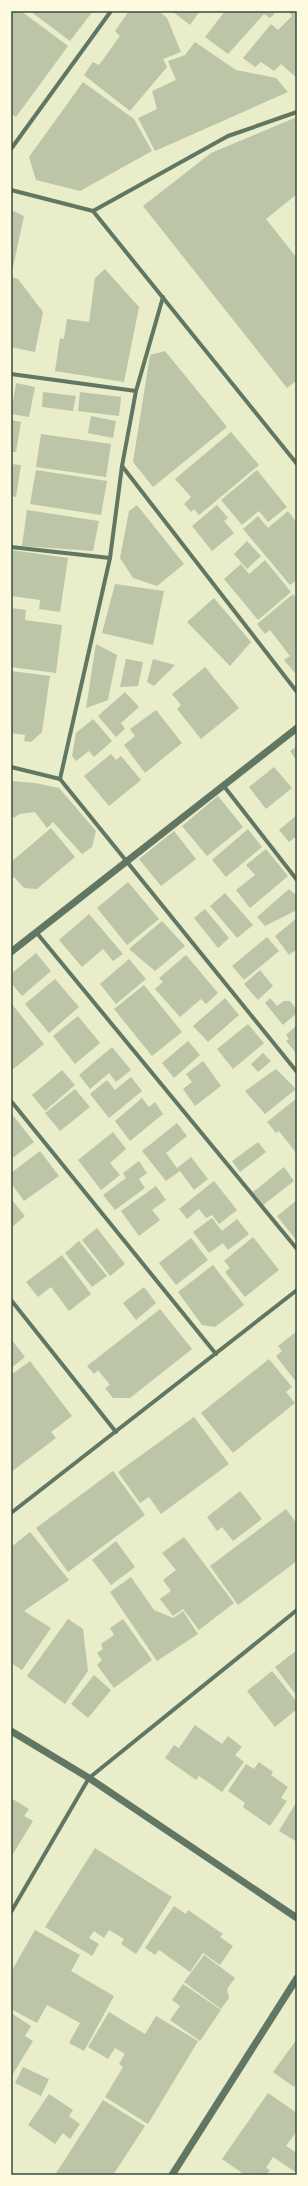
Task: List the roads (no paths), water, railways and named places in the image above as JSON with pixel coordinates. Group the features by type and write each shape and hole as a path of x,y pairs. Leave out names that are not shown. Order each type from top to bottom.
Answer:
{"street":[{"path":"11,149 111,11"},
{"path":"93,211 228,136 297,112"},
{"path":"11,190 93,211 297,464"},
{"path":"60,779 110,558 122,466 136,391 162,296"},
{"path":"11,374 136,391"},
{"path":"122,466 297,692"},
{"path":"11,547 110,558"},
{"path":"11,952 297,728"},
{"path":"11,767 60,779 297,1072"},
{"path":"224,785 297,880"},
{"path":"36,932 297,1249"},
{"path":"11,1101 216,1354"},
{"path":"11,1513 297,1290"},
{"path":"11,1300 116,1432"},
{"path":"11,1912 89,1778 297,1610"},
{"path":"11,1731 89,1778 297,1918"},
{"path":"172,2175 297,1978"}]}
